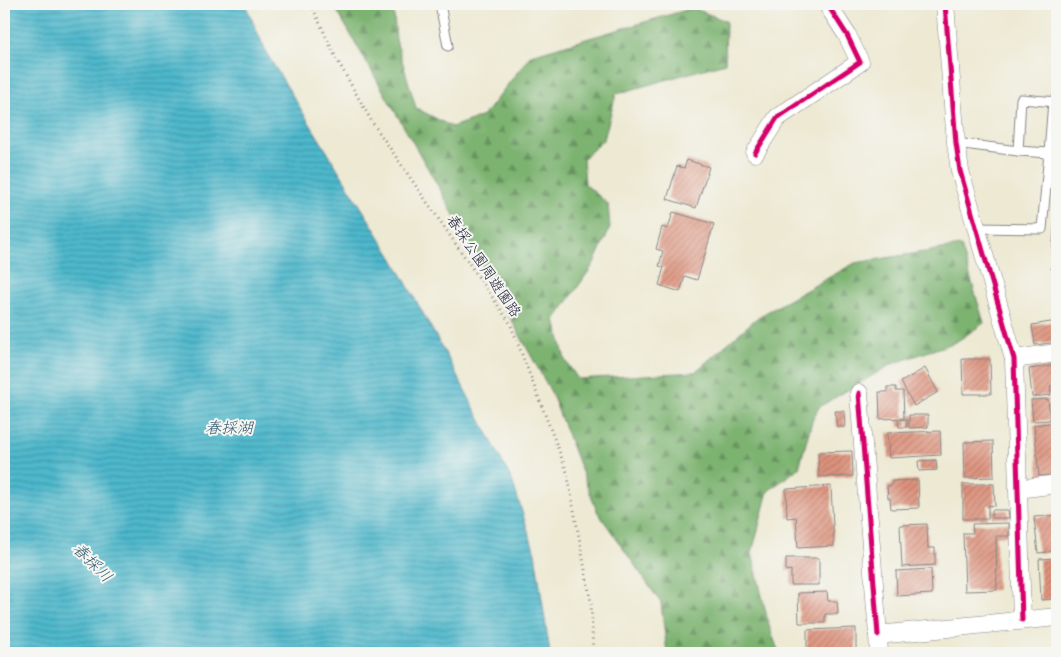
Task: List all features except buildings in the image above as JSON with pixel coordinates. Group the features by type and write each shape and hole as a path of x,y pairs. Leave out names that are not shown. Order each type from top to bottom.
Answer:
{"street":[{"path":"945,4 960,171 978,228 1014,359 1022,620"},
{"path":"755,152 777,118 860,62 833,5"},
{"path":"1014,359 1057,353"},
{"path":"859,393 879,653"},
{"path":"1018,489 1057,484"},
{"path":"878,635 1057,617"}],"lane":[{"path":"440,4 448,46"},
{"path":"978,228 1042,229 1055,102 1021,99 1018,151"},
{"path":"956,143 1049,153"}],"green space":[{"path":"333,4 393,4 396,40 416,108 452,127 483,116 531,55 693,8 726,21 725,63 616,94 604,139 583,159 585,184 608,204 610,228 593,265 555,320 565,360 578,379 695,372 758,317 855,263 961,246 984,323 956,342 892,364 819,407 812,421 799,468 768,491 752,553 769,626 779,653 667,653 661,603 597,511 551,392 438,186"}],"water":[{"name":"春採湖","path":"4,4 245,4 267,54 393,259 512,480 535,553 550,653 4,653"}],"cycle path":[{"path":"945,4 960,171 1014,359 1022,620"},
{"path":"755,153 777,118 860,62 847,35 829,7"},
{"path":"859,393 878,635"}],"water label":[{"name":"春採川","path":"93,562"}]}
